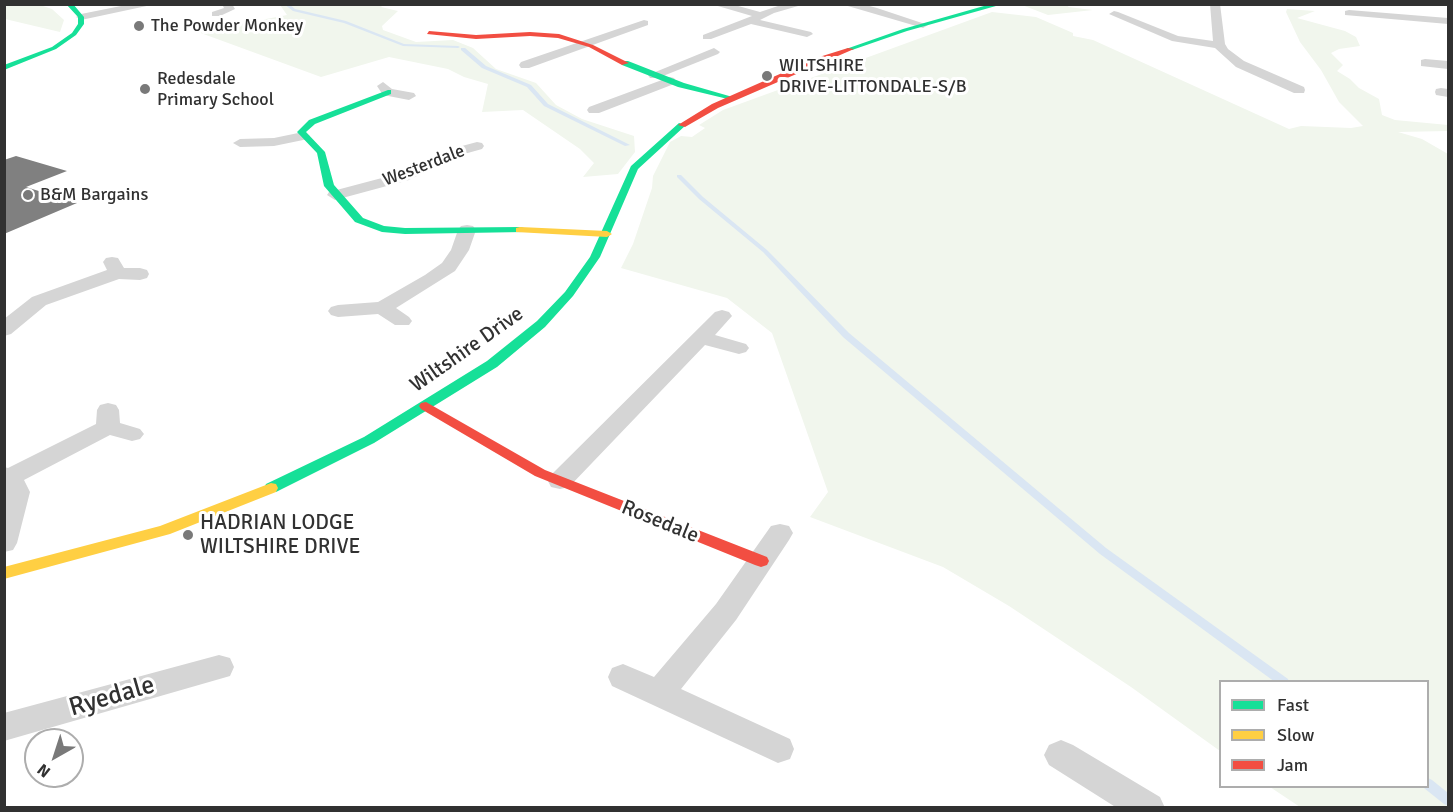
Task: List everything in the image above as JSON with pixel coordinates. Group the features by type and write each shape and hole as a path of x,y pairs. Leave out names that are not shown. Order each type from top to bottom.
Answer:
{"street":[{"path":"4,68 61,44 78,29 81,17 69,4"},
{"path":"81,17 151,4"},
{"path":"216,14 230,9 227,4"},
{"path":"716,4 761,15"},
{"path":"707,37 761,15 800,4"},
{"path":"846,4 924,25"},
{"path":"877,11 894,4"},
{"name":"Wiltshire Drive","path":"4,573 164,530 282,484 359,445 492,364 541,324 584,275 607,234 627,180 639,162 674,130 732,98 819,60 924,25 1000,4"},
{"path":"1202,4 1215,5 1219,45"},
{"path":"1345,13 1449,21"},
{"path":"1114,14 1176,39 1219,45 1240,64 1299,90"},
{"path":"750,21 807,34"},
{"path":"525,59 543,58 644,23"},
{"path":"429,33 476,37 546,34 585,44 670,81 732,98"},
{"path":"654,75 714,52"},
{"path":"1425,63 1449,65"},
{"path":"594,110 670,81"},
{"path":"409,96 385,89 312,122 302,130 303,136 321,152 327,180 335,195 355,217 374,226 405,231 467,230 607,234"},
{"path":"236,142 274,142 303,136"},
{"name":"Westerdale","path":"335,195 403,177 476,142 492,154"},
{"path":"338,311 382,308 432,279 449,267 460,250 467,230"},
{"path":"4,330 39,301 115,267 140,274"},
{"path":"382,308 402,321"},
{"path":"560,482 722,316"},
{"path":"702,338 740,348"},
{"name":"Rosedale","path":"426,406 519,462 560,482 760,561"},
{"path":"4,543 16,492 6,476 108,419 132,434"},
{"path":"659,694 726,612 780,533"},
{"name":"Ryedale","path":"4,727 219,667"},
{"path":"623,677 778,749"},
{"path":"1061,755 1128,803"}],"shaded area":[{"path":"37,4 52,9 64,20 60,32 5,19 5,5"},
{"path":"280,5 383,5 381,7 398,11 382,26 383,30 416,42 453,40 473,48 496,69 536,83 556,105 582,119 634,136 635,152 618,174 583,177 594,163 580,149 523,110 482,112 488,84 464,77 448,69 389,57 321,77 198,32 287,15"},
{"path":"1022,5 1069,5 1068,7 1093,10 1048,15"},
{"path":"1287,9 1315,11 1297,18 1345,31 1356,37 1360,46 1339,49 1331,53 1343,65 1337,71 1359,88 1379,99 1382,115 1395,120 1448,125 1448,131 1398,132 1422,139 1448,154 1448,807 1300,807 1272,788 1429,788 1429,680 1219,680 1219,750 1131,687 1009,606 943,567 810,517 828,492 772,333 727,298 621,268 633,244 652,188 653,176 670,142 681,136 692,137 705,128 699,125 723,110 992,12 1036,17 1073,33 1073,36 1093,40 1289,129 1301,126 1351,128 1363,126 1339,102 1321,70 1300,42 1286,12"}],"building":[{"name":"B&M Bargains","path":"16,156 67,171 26,187 77,203 4,234 4,160"}],"waterway":[{"path":"286,4 294,10 345,22 403,45 458,47"},
{"path":"463,49 484,67 529,86 546,105 627,145"},
{"path":"679,176 701,198 765,251 846,335 1103,551 1281,680"},
{"path":"1429,785 1448,800"}],"traffic: fast":[{"path":"4,68 54,48 74,34 81,24 81,17 69,4"},
{"path":"850,49 905,30 1000,4"},
{"path":"625,63 681,85 732,98"},
{"path":"388,92 312,122 301,132 321,152 329,186 359,220 382,229 405,231 520,230"},
{"path":"271,488 369,440 492,364 541,324 569,294 595,257 634,168 682,125"}],"traffic: slow":[{"path":"520,230 607,234"},
{"path":"4,573 164,530 271,488"}],"traffic: jam":[{"path":"429,33 476,37 530,34 559,36 591,46 625,63"},
{"path":"682,125 715,106 819,60 850,49"},
{"path":"426,406 540,473 761,561"}],"place":[{"name":"The Powder Monkey","path":"139,26"},
{"name":"WILTSHIRE DRIVE-LITTONDALE-S/B","path":"767,76"},
{"name":"Redesdale Primary School","path":"145,89"},
{"name":"B&M Bargains","path":"28,195"},
{"name":"HADRIAN LODGE WILTSHIRE DRIVE","path":"188,535"}]}
